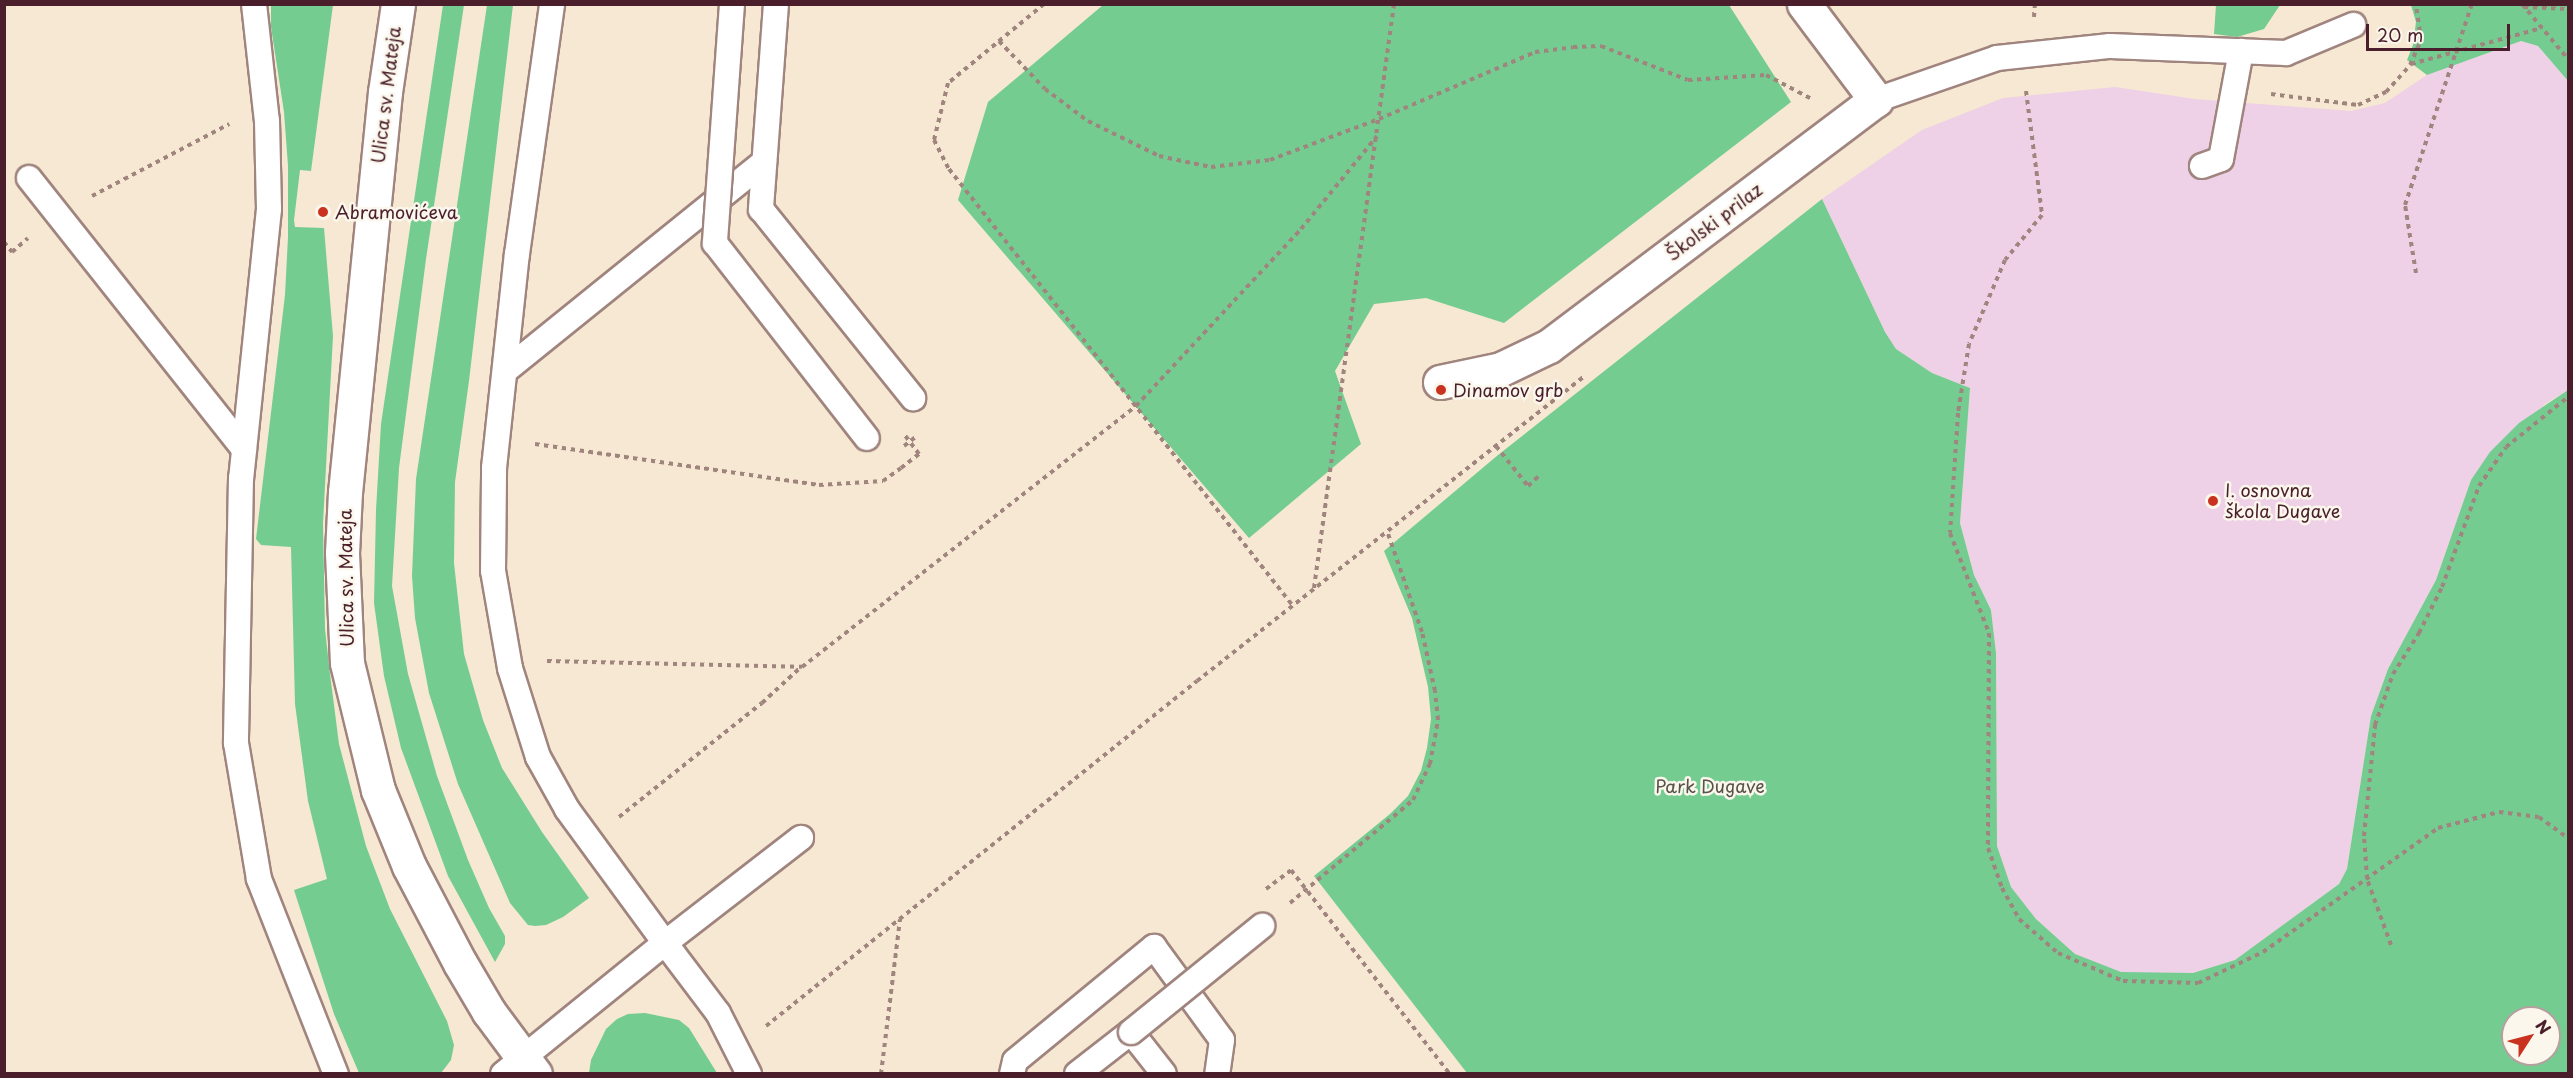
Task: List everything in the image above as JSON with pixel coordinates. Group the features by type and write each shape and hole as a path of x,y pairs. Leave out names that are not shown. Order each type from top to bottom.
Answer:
{"street":[{"name":"Ulica sv. Mateja","path":"398,4 385,92 345,492 342,553 347,663 378,790 409,866 520,1069"},
{"path":"1804,4 1876,100"},
{"name":"Školski prilaz","path":"1440,382 1502,369 1549,346 1876,100"}],"lane":[{"path":"254,4 267,121 269,209 244,449 236,743 259,879 336,1074"},
{"path":"552,4 518,254 494,468 493,571 510,668 538,758 567,809 718,1013 749,1074"},
{"path":"732,4 716,243 867,438"},
{"path":"776,4 761,208 913,398"},
{"path":"1876,100 1997,58 2110,46 2286,52 2353,25"},
{"path":"2202,166 2221,159 2241,51"},
{"path":"505,371 764,162"},
{"path":"29,178 244,449"},
{"path":"520,1069 665,943 801,838"},
{"path":"1077,1074 1262,926"},
{"path":"1012,1074 1015,1061 1154,947 1222,1040 1217,1074"},
{"path":"1131,1032 1164,1074"}],"path":[{"path":"1044,4 948,83 934,140 949,169 1293,606"},
{"path":"1314,589 1394,4"},
{"path":"2416,273 2405,205 2454,52 2472,4"},
{"path":"2523,6 2568,9"},
{"path":"2523,6 2568,59"},
{"path":"2410,65 2542,28"},
{"path":"999,41 1046,89 1088,121 1159,156 1211,167 1270,160 1379,119 1535,52 1573,47 1601,46 1688,80 1766,75 1816,102"},
{"path":"2016,88 2026,87 2042,215 2005,261 1969,344 1958,413 1950,533 1989,633 1988,849 2002,888 2019,919 2058,953 2123,981 2198,982 2263,952 2438,828 2499,812 2539,817 2568,838"},
{"path":"82,201 230,123"},
{"path":"615,820 762,703 802,667 1136,406 1301,229 1377,136"},
{"path":"4,242 12,252 32,235"},
{"path":"758,1032 1589,372"},
{"path":"2391,945 2367,879 2364,836 2375,726 2393,674 2419,633 2442,587 2479,486 2506,447 2568,397"},
{"path":"528,443 819,485 883,481 901,468"},
{"path":"1496,446 1528,486 1541,474"},
{"path":"1262,926 1413,800 1430,764 1438,720 1435,691 1422,632 1387,531"},
{"path":"538,661 802,667"},
{"path":"1307,890 1450,1074"},
{"path":"881,1074 900,919"}],"shaded area":[{"name":"I. osnovna škola Dugave","path":"2521,41 2538,46 2568,81 2568,390 2545,404 2471,480 2436,580 2388,669 2371,716 2347,869 2339,884 2235,960 2193,973 2166,975 2121,972 2096,964 2075,954 2036,919 2011,887 1997,846 1996,653 1991,610 1974,575 1960,523 1970,388 1932,373 1896,349 1885,332 1822,199 1922,130 2003,98 2115,87 2195,99 2351,111 2385,103 2427,75"}],"green space":[{"path":"2216,4 2280,5 2264,29 2237,37 2214,34"},
{"path":"271,5 333,5 311,171 300,170 294,220 295,227 324,228 333,336 323,523 325,629 339,744 366,846 390,909 447,1021 454,1045 451,1060 441,1073 359,1073 334,1014 294,890 327,879 308,801 295,704 291,547 261,545 256,539 285,295 288,237 288,166 284,112 271,27"},
{"path":"443,5 464,5 426,259 399,468 392,586 408,674 437,776 468,860 489,908 505,936 505,944 495,962 448,876 401,748 384,676 374,603 381,424"},
{"path":"487,5 513,5 455,482 454,563 464,654 483,720 502,768 542,832 589,898 563,917 546,925 535,926 528,925 510,903 458,784 429,693 415,618 412,576 416,479"},
{"path":"1103,5 1729,5 1791,102 1504,323 1426,298 1374,304 1335,371 1361,444 1249,538 958,200 988,102"},
{"path":"2411,5 2568,5 2568,81 2538,46 2521,41 2427,75 2407,60 2413,45 2416,22"},
{"name":"Park Dugave","path":"1822,199 1885,332 1896,349 1932,373 1970,388 1960,523 1974,575 1991,610 1996,653 1997,846 2011,887 2036,919 2075,954 2121,972 2193,973 2235,960 2339,884 2347,869 2371,716 2388,669 2436,580 2471,480 2490,452 2519,423 2568,390 2568,1073 1467,1073 1314,876 1390,814 1408,796 1421,771 1427,748 1431,719 1428,687 1412,618 1384,551 1498,455"},
{"path":"645,1013 679,1020 689,1028 717,1073 589,1073 591,1060 606,1029 617,1019 628,1014"}],"place":[{"name":"Abramovićeva","path":"323,212"},
{"name":"Dinamov grb","path":"1441,390"},
{"name":"I. osnovna škola Dugave","path":"2213,501"}]}
